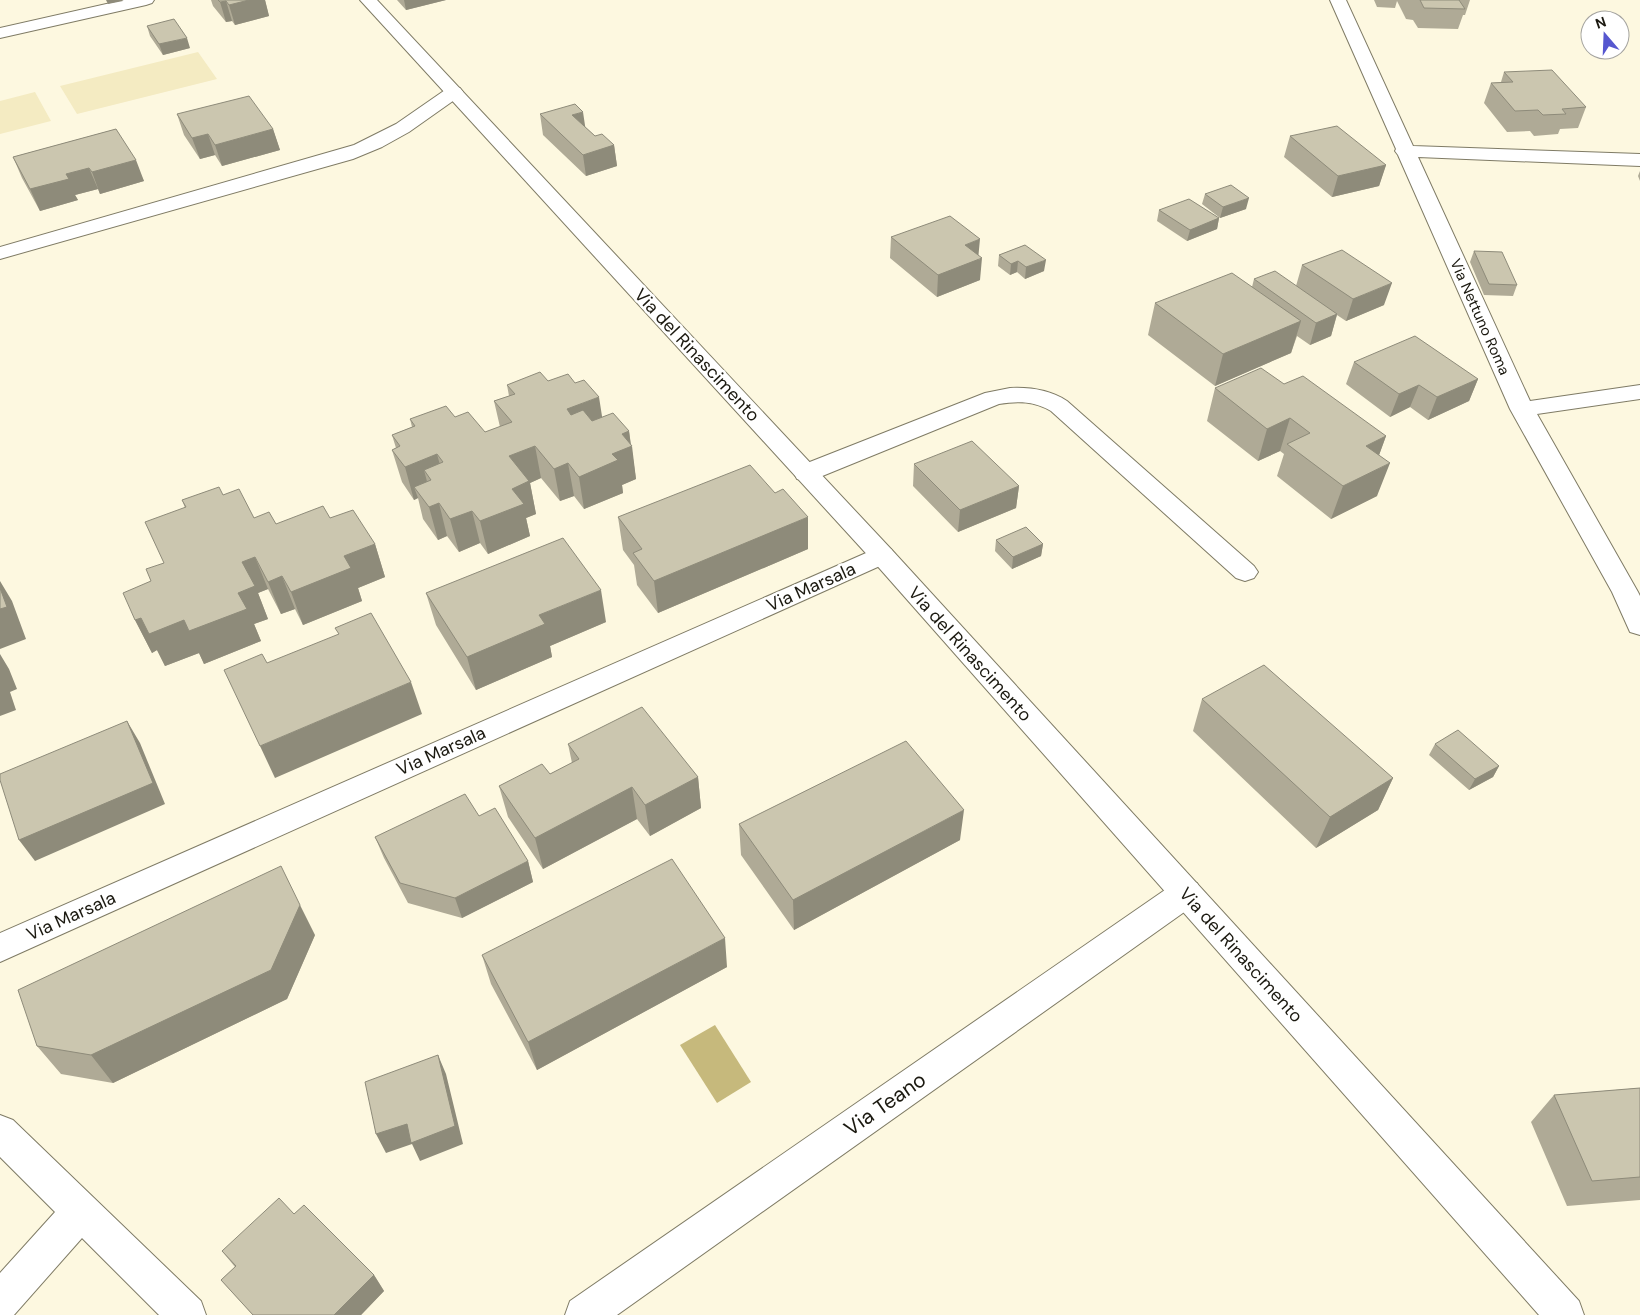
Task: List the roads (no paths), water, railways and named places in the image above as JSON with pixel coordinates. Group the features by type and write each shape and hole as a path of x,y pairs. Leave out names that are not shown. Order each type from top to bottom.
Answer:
{"street":[{"path":"0,33 146,0"},
{"name":"Via del Rinascimento","path":"368,0 882,555 1565,1315"},
{"name":"Via Nettuno Roma","path":"1338,0 1404,151 1522,409 1625,592 1640,625"},
{"path":"0,253 372,146 392,135 454,92"},
{"path":"1404,151 1640,160"},
{"path":"1522,409 1640,392"},
{"path":"806,473 993,398 1011,395 1044,397 1059,406 1245,572"},
{"name":"Via Marsala","path":"0,948 882,555"},
{"name":"Via Teano","path":"584,1315 1186,894"},
{"path":"0,1132 187,1315"},
{"path":"0,1302 81,1211"}]}
